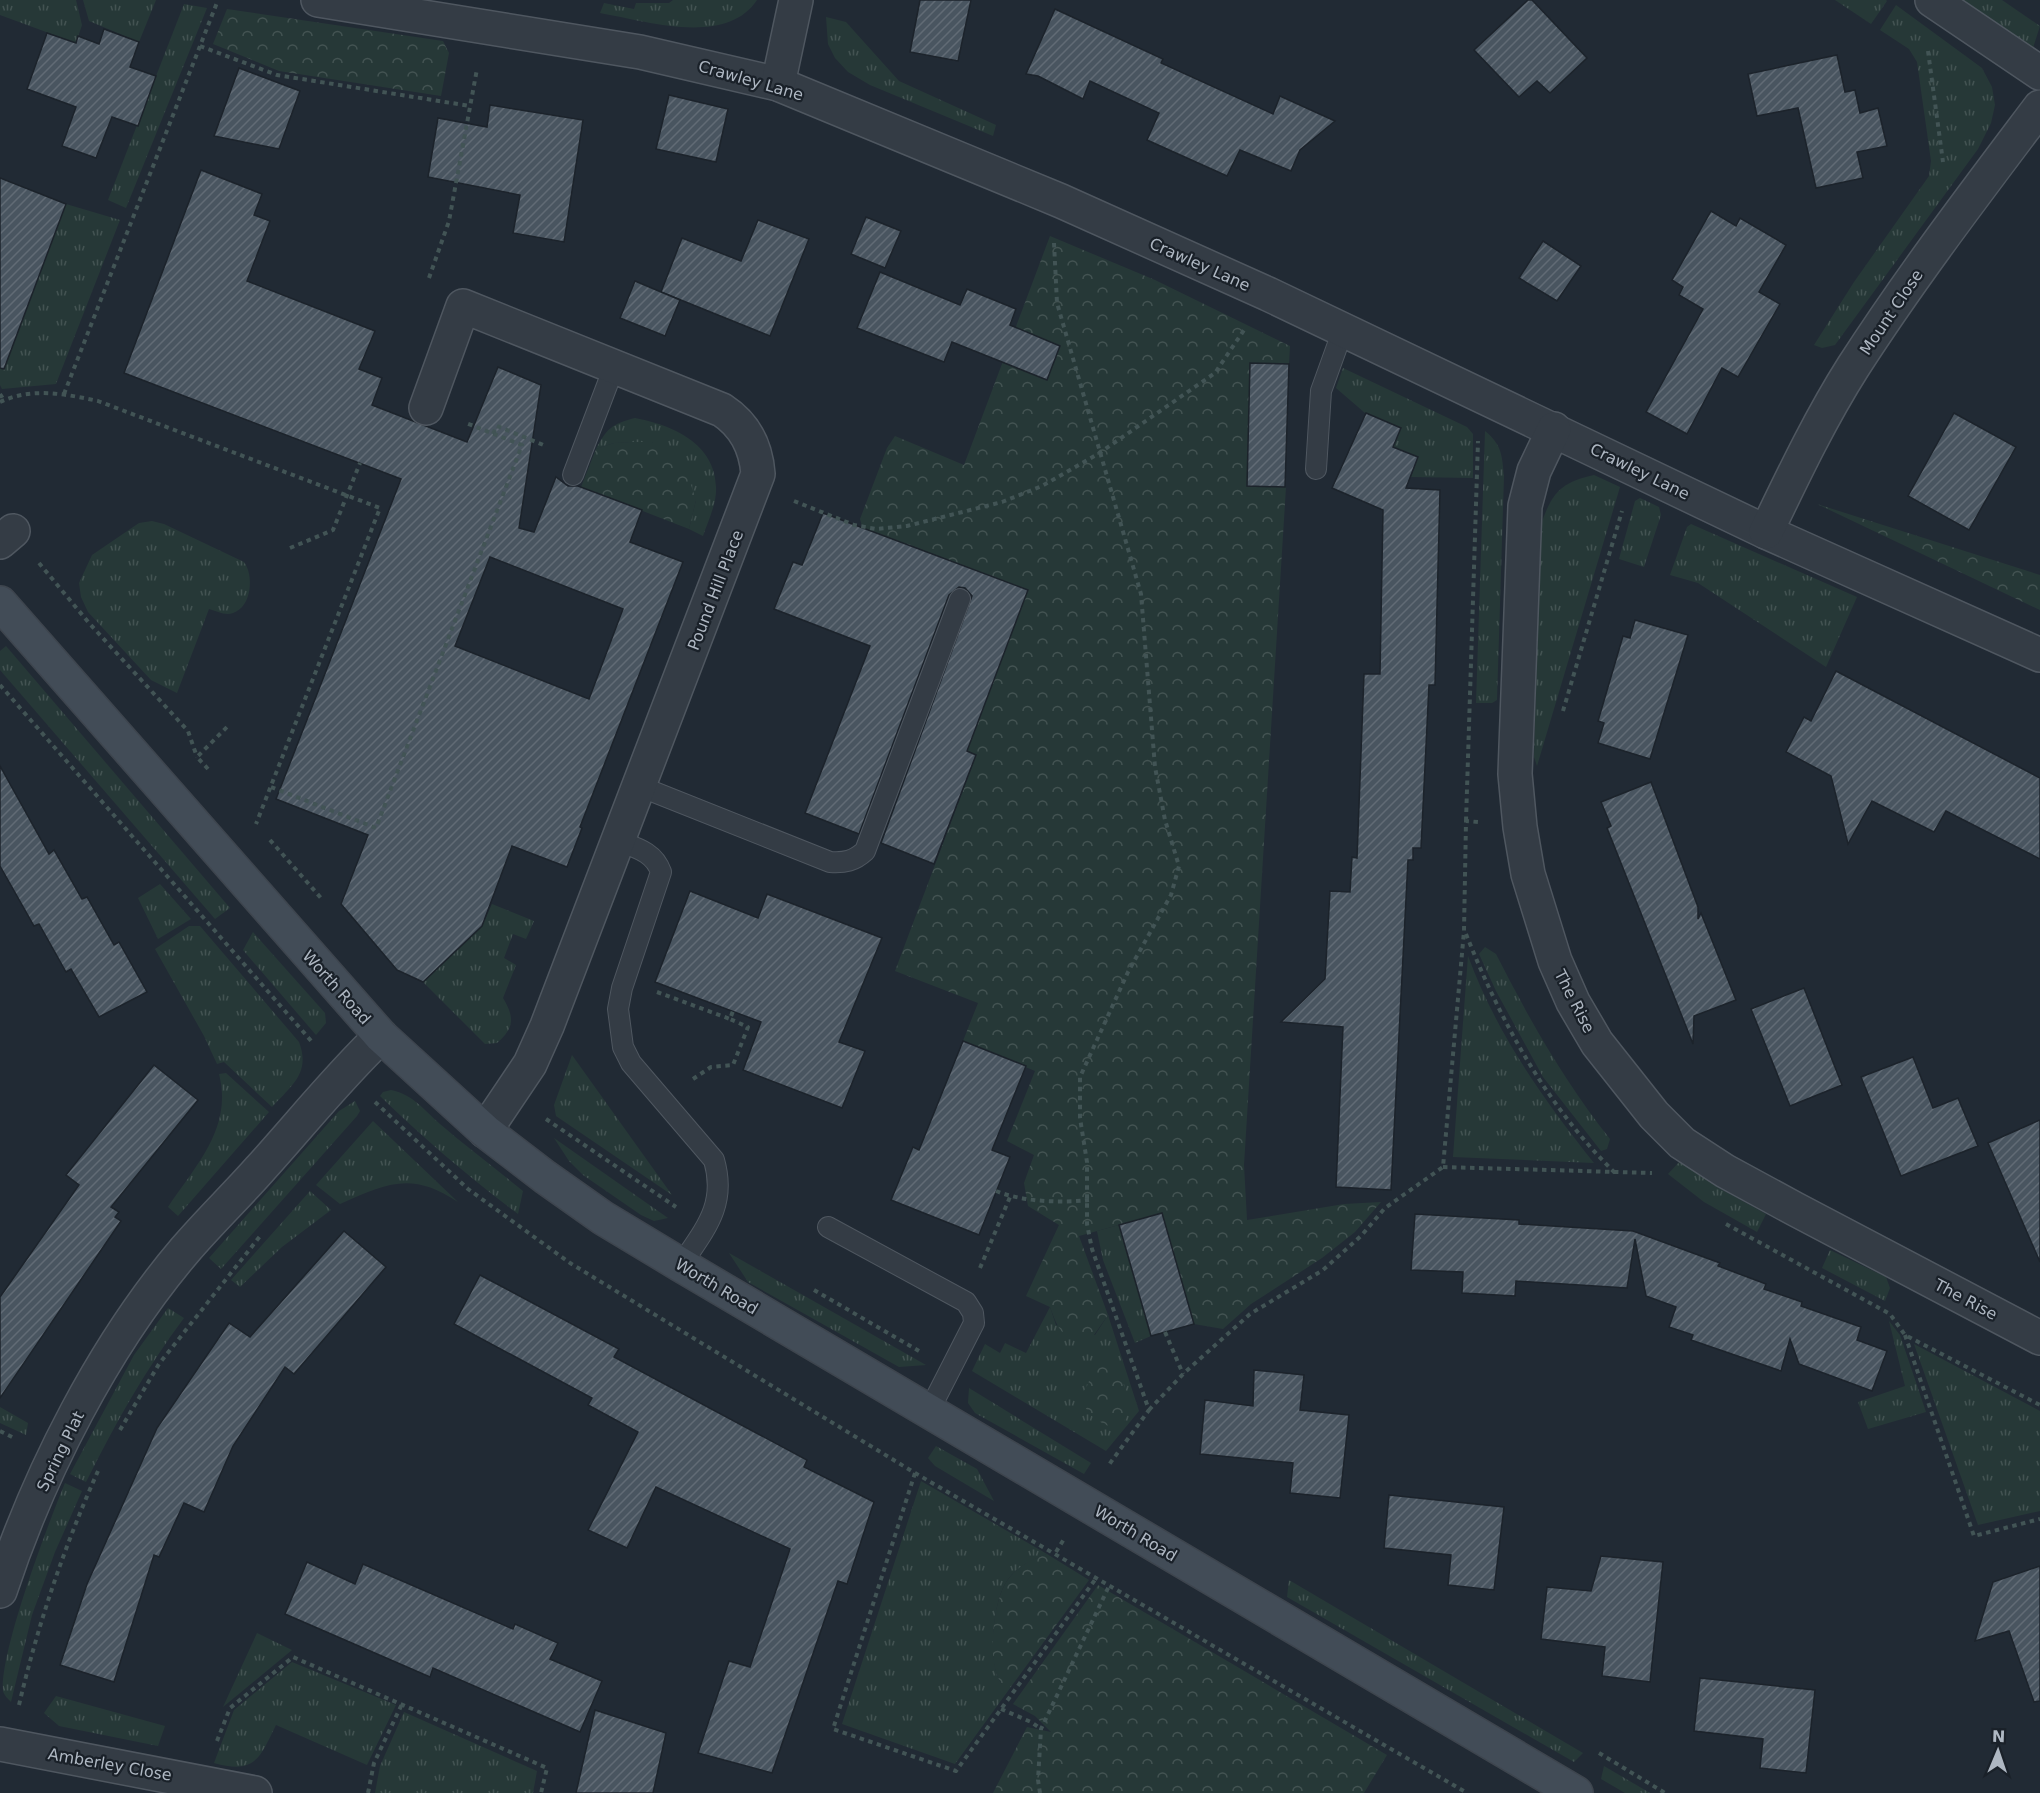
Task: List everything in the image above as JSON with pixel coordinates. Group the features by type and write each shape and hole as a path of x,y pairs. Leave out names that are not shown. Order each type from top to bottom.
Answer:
{"street":[{"name":"Crawley Lane","path":"318,0 640,52 778,84 1061,201 1268,294 1766,532 2040,655"},
{"path":"778,84 796,0"},
{"path":"1932,0 2040,73"},
{"name":"Mount Close","path":"1766,532 1820,425 1853,368 1953,222 2040,107"},
{"name":"Pound Hill Place","path":"426,408 462,306 722,410 735,419 750,441 757,459 756,486 547,1026 530,1064 485,1131"},
{"name":"The Rise","path":"1554,429 1534,471 1525,506 1515,774 1520,827 1528,874 1573,1002 1603,1051 1654,1115 1682,1143 1725,1172 2040,1338"},
{"name":"Worth Road","path":"0,603 381,1036 485,1131 603,1218 1576,1793"},
{"name":"Spring Plat","path":"0,1591 19,1538 55,1458 77,1413 133,1318 185,1250 260,1169 342,1074 381,1036"},
{"name":"Amberley Close","path":"5,1745 255,1793"}],"lane":[{"path":"1316,469 1322,391 1343,330"},
{"path":"576,467 614,367"},
{"path":"639,786 830,862 843,863 856,859 865,850 960,599"},
{"path":"618,841 647,852 657,861 661,872 622,988 618,1009 623,1047 631,1063 714,1160 719,1192 706,1227 681,1265"},
{"path":"828,1227 966,1302 973,1313 974,1323 929,1412"}],"path":[{"path":"64,394 218,0"},
{"path":"428,281 449,221 485,27"},
{"path":"1927,43 1953,222"},
{"path":"200,46 277,75 470,106"},
{"path":"1061,201 1054,245 1057,303 1098,454 1141,594 1155,767 1165,820 1179,866 1171,895 1128,972 1080,1077 1080,1118 1088,1162 1087,1224 1092,1248 1149,1410"},
{"path":"756,486 854,525 876,529 907,526 1012,498 1042,486 1098,454 1215,373 1268,294"},
{"path":"0,394 2,401 34,393 64,394 98,401 380,508 256,824"},
{"path":"1443,1167 1464,931 1480,396"},
{"path":"493,434 497,426 576,467"},
{"path":"272,787 376,828 522,445 503,438"},
{"path":"290,548 333,530 360,464"},
{"path":"1560,720 1635,468"},
{"path":"6,536 188,731 197,757 212,774"},
{"path":"197,757 231,724"},
{"path":"248,816 325,903"},
{"path":"1466,821 1520,827"},
{"path":"1464,931 1488,990 1533,1073 1595,1153 1615,1173"},
{"path":"657,992 748,1027 732,1065 711,1067"},
{"path":"730,1019 733,1011"},
{"path":"512,1094 706,1227"},
{"path":"368,1112 376,1103"},
{"path":"1650,1174 1682,1143"},
{"path":"1056,1552 1108,1466 1149,1410 1183,1374 1250,1314 1323,1270 1361,1236 1385,1208 1443,1167 1650,1174 1660,1180"},
{"path":"996,1191 1010,1197 1071,1202 1089,1200"},
{"path":"966,1302 1010,1197"},
{"path":"1724,1223 1890,1314 1905,1335 1974,1536 2040,1519"},
{"path":"115,1437 159,1364 269,1226"},
{"path":"808,1286 949,1369"},
{"path":"1165,1332 1183,1374"},
{"path":"1905,1335 2040,1405"},
{"path":"1098,1460 1118,1472"},
{"path":"5,1745 36,1634 68,1539 102,1464"},
{"path":"915,1473 833,1729 956,1771 1098,1577"},
{"path":"1040,1793 1038,1780 1041,1729 1110,1584"},
{"path":"202,1781 230,1708 293,1657 547,1768 541,1793"},
{"path":"368,1793 374,1763 402,1704"},
{"path":"1001,1709 1041,1729"},
{"path":"1596,1752 1665,1793"}],"green space":[{"path":"0,0 76,0 82,25 76,43 0,15"},
{"path":"83,0 156,0 139,42 89,21"},
{"path":"673,0 757,0 743,14 726,23 706,27 662,25 600,13 604,3 634,9 636,3 669,3"},
{"path":"1835,0 1886,0 1887,1 1871,24"},
{"path":"1961,0 2002,0 2040,26 2032,51"},
{"path":"184,4 207,8 126,208 108,200"},
{"path":"1896,5 1982,68 1992,87 1995,105 1991,123 1978,149 1835,345 1822,348 1814,345 1854,282 1929,176 1931,161 1917,62 1909,49 1880,30"},
{"path":"227,9 443,41 449,53 441,96 279,71 213,44"},
{"path":"826,17 846,22 899,81 996,125 993,136 870,85 848,72 835,58 828,44"},
{"path":"66,204 120,220 56,384 2,389 0,385 0,330 16,335"},
{"path":"1050,236 1155,280 1290,346 1289,364 1250,364 1247,486 1286,487 1244,1165 1247,1220 1344,1204 1381,1202 1355,1232 1322,1258 1251,1304 1223,1329 1194,1324 1162,1213 1079,1236 1108,1315 1094,1335 1084,1342 1065,1335 1055,1321 1050,1307 1026,1296 1059,1225 1028,1206 1024,1183 1034,1155 1007,1141 1035,1071 963,1041 978,1003 895,971 976,756 966,751 1028,590 910,545 904,558 864,533 860,519 887,448 895,436 964,465"},
{"path":"1343,368 1467,427 1473,434 1473,478 1411,477 1418,458 1393,447 1401,428 1365,413 1336,388"},
{"path":"635,418 677,431 700,448 708,459 714,472 716,493 703,536 689,529 696,500 652,442 614,443 596,449 611,428"},
{"path":"1485,431 1495,441 1500,451 1504,476 1497,700 1492,703 1476,703"},
{"path":"652,442 676,458 690,482 696,500 689,529 581,487 596,449 614,443"},
{"path":"1594,475 1620,487 1537,766 1534,757 1540,527 1558,491 1572,482"},
{"path":"1640,498 1659,507 1661,515 1644,567 1619,559 1635,501"},
{"path":"1817,504 2040,575 2040,610"},
{"path":"152,521 164,524 244,562 249,575 247,598 239,610 227,614 209,609 177,693 151,680 88,612 81,597 79,583 92,555 139,523"},
{"path":"1691,524 1857,597 1826,667 1698,583 1670,575 1687,527"},
{"path":"6,646 230,908 215,919 0,670 0,651"},
{"path":"160,884 191,919 158,939 138,898"},
{"path":"492,904 534,921 526,939 513,934 504,958 516,965 503,998 510,1011 510,1027 497,1043 485,1044 423,982 482,926"},
{"path":"189,926 200,926 299,1042 303,1062 301,1071 272,1107 224,1062 217,1064 204,1036 155,949"},
{"path":"253,932 325,1013 326,1023 316,1035 243,950"},
{"path":"1485,947 1496,954 1548,1049 1577,1095 1610,1139 1607,1149 1601,1151 1543,1077 1496,991 1479,954"},
{"path":"1468,956 1493,1013 1522,1064 1556,1114 1594,1163 1453,1157"},
{"path":"572,1055 672,1195 556,1116 554,1105"},
{"path":"226,1073 269,1112 178,1216 168,1207 200,1161 216,1129 221,1112 222,1093 219,1074"},
{"path":"391,1090 406,1095 418,1104 450,1133 523,1191 518,1214 447,1157 380,1096 383,1092"},
{"path":"355,1101 360,1111 357,1116 221,1269 209,1258 339,1111"},
{"path":"373,1121 458,1202 442,1192 413,1183 372,1190 340,1204 316,1185"},
{"path":"554,1138 668,1218 654,1221 641,1215 583,1175 569,1161"},
{"path":"1680,1161 1719,1188 1766,1214 1757,1232 1704,1202 1668,1174"},
{"path":"310,1191 331,1210 282,1247 240,1287 231,1280"},
{"path":"1119,1225 1151,1336 1135,1343 1103,1260 1097,1231"},
{"path":"1830,1250 1886,1277 1890,1288 1885,1301 1822,1268"},
{"path":"729,1253 926,1365 899,1367 748,1282"},
{"path":"1050,1307 1056,1325 1095,1335 1108,1315 1139,1411 1106,1451 972,1371 985,1344 1000,1353 1005,1343 1026,1353"},
{"path":"168,1308 184,1318 156,1357 131,1398 86,1482 70,1474 134,1355"},
{"path":"1889,1321 1900,1335 1926,1412 1868,1429 1858,1402 1905,1386"},
{"path":"1914,1344 2040,1411 2040,1511 1978,1525"},
{"path":"1095,1363 1105,1364 1113,1369 1119,1375 1126,1393 1124,1422 1113,1428 1092,1416 1083,1401 1083,1394"},
{"path":"969,1388 1091,1463 1084,1474 975,1413 968,1403"},
{"path":"0,1407 28,1423 26,1435 0,1423"},
{"path":"936,1446 977,1469 994,1501 935,1466 928,1458"},
{"path":"921,1481 1047,1554 1018,1569 1009,1578 1001,1593 993,1635 994,1664 1002,1684 1013,1684 955,1764 842,1724"},
{"path":"65,1483 82,1491 55,1552 32,1615 11,1702 3,1691 9,1647 26,1587"},
{"path":"1047,1554 1089,1580 1013,1684 1002,1684 997,1675 993,1650 997,1606 1001,1594 1009,1578 1018,1569"},
{"path":"1289,1580 1583,1753 1574,1762 1287,1597"},
{"path":"1098,1585 1387,1755 1364,1793 993,1793 1027,1727 1051,1732 1035,1716 1013,1704"},
{"path":"257,1633 292,1650 223,1707"},
{"path":"292,1662 396,1705 367,1765 276,1725 260,1754 248,1765 239,1767 214,1763 234,1710"},
{"path":"56,1696 165,1726 158,1746 59,1726 44,1713"},
{"path":"404,1712 537,1771 533,1793 375,1793 380,1766"},
{"path":"1604,1766 1650,1793 1625,1793 1601,1779"}],"building":[{"path":"920,0 971,0 958,61 910,52"},
{"path":"1528,0 1532,0 1587,58 1550,93 1537,81 1519,97 1474,50"},
{"path":"1055,9 1163,59 1161,63 1273,114 1280,96 1335,121 1300,150 1291,171 1240,150 1227,176 1147,140 1159,113 1090,81 1083,99 1038,76 1026,74"},
{"path":"104,29 139,42 130,67 156,76 138,126 112,117 96,158 62,146 76,107 27,89 47,33 76,43 78,36 99,44"},
{"path":"1837,55 1845,92 1855,90 1860,113 1878,108 1887,146 1857,152 1863,178 1816,188 1798,108 1757,116 1748,74"},
{"path":"239,68 300,91 279,149 214,136"},
{"path":"669,95 728,109 716,162 656,149"},
{"path":"490,105 583,120 564,242 513,233 520,195 428,177 438,118 487,127"},
{"path":"201,170 262,194 254,215 270,221 247,281 375,331 359,369 382,378 372,405 467,442 498,367 541,385 519,528 534,532 556,477 568,486 578,486 642,510 630,542 683,562 580,827 582,828 567,867 512,846 482,926 423,982 397,970 341,904 368,835 276,799 401,479 124,373","holes":["490,557 623,609 589,699 455,646"]},
{"path":"0,178 66,204 4,369 0,368"},
{"path":"1711,211 1736,226 1740,218 1786,245 1759,292 1780,304 1738,377 1722,368 1687,434 1646,412 1703,309 1679,295 1683,287 1672,280"},
{"path":"866,217 901,231 885,268 851,254"},
{"path":"758,220 809,239 770,336 661,292 682,238 741,261"},
{"path":"1543,241 1581,266 1557,301 1519,278"},
{"path":"880,272 960,305 967,289 1016,309 1010,325 1060,346 1047,380 952,342 944,362 857,328"},
{"path":"635,281 680,300 665,336 620,318"},
{"path":"1250,363 1289,364 1285,487 1247,486"},
{"path":"1366,413 1401,428 1393,447 1418,457 1406,488 1440,490 1435,685 1429,685 1421,848 1413,848 1413,860 1408,860 1391,1190 1336,1187 1343,1027 1281,1022 1325,979 1330,891 1350,892 1352,857 1357,858 1364,674 1380,674 1383,510 1332,488"},
{"path":"1954,413 2016,447 1969,530 1908,496"},
{"path":"823,513 1028,590 967,751 976,755 934,864 881,843 972,596 965,588 959,587 949,595 859,834 805,813 870,646 774,609 793,562 802,565"},
{"path":"1635,620 1688,635 1650,759 1598,743 1604,723 1598,721 1623,636 1630,638"},
{"path":"1836,671 2040,778 2040,859 1946,811 1934,832 1872,801 1848,844 1831,776 1786,752 1804,717 1811,721"},
{"path":"0,766 49,854 54,850 82,899 87,897 114,945 119,942 147,992 99,1017 71,969 66,972 39,924 34,926 0,866"},
{"path":"1651,782 1698,907 1698,919 1701,913 1736,1000 1694,1016 1693,1044 1607,828 1611,826 1601,802"},
{"path":"690,891 758,918 767,894 882,938 839,1042 865,1051 842,1108 743,1070 761,1022 655,982"},
{"path":"1804,988 1842,1085 1790,1106 1751,1009"},
{"path":"963,1041 1026,1066 992,1150 1010,1157 979,1235 891,1200 913,1147 919,1150"},
{"path":"1913,1057 1933,1108 1958,1098 1978,1146 1901,1176 1861,1077"},
{"path":"154,1065 198,1100 111,1207 119,1212 115,1217 121,1221 0,1398 0,1297 79,1185 66,1175"},
{"path":"2040,1120 2040,1262 1988,1143"},
{"path":"1162,1213 1194,1324 1151,1336 1119,1225"},
{"path":"1415,1214 1519,1220 1519,1224 1633,1231 1720,1263 1718,1266 1766,1284 1764,1289 1802,1302 1801,1306 1861,1327 1857,1340 1887,1351 1872,1391 1799,1364 1790,1339 1781,1371 1691,1340 1693,1335 1669,1327 1676,1307 1646,1296 1635,1239 1627,1288 1516,1281 1515,1296 1462,1293 1463,1272 1411,1270"},
{"path":"344,1231 386,1267 294,1374 285,1367 233,1446 204,1512 184,1503 159,1557 154,1555 114,1682 60,1665 87,1584 157,1428 229,1323 250,1337"},
{"path":"480,1275 619,1349 614,1357 807,1460 804,1467 874,1502 847,1584 838,1581 772,1773 698,1753 729,1661 750,1667 790,1549 656,1487 627,1548 588,1530 638,1432 588,1405 592,1398 454,1324"},
{"path":"1254,1370 1304,1375 1300,1410 1349,1415 1340,1498 1290,1493 1293,1463 1200,1454 1205,1400 1253,1406"},
{"path":"1389,1495 1504,1507 1494,1590 1448,1585 1451,1555 1384,1548"},
{"path":"1601,1556 1663,1562 1650,1682 1602,1676 1605,1647 1541,1639 1547,1587 1591,1591"},
{"path":"307,1562 355,1584 363,1564 513,1629 515,1624 558,1643 550,1659 602,1681 580,1732 433,1668 430,1677 285,1614"},
{"path":"2040,1566 2040,1701 2034,1702 2009,1631 1975,1641 1993,1582"},
{"path":"1700,1678 1815,1690 1806,1773 1760,1768 1763,1739 1694,1731"},
{"path":"595,1710 666,1733 653,1793 576,1793"}]}
